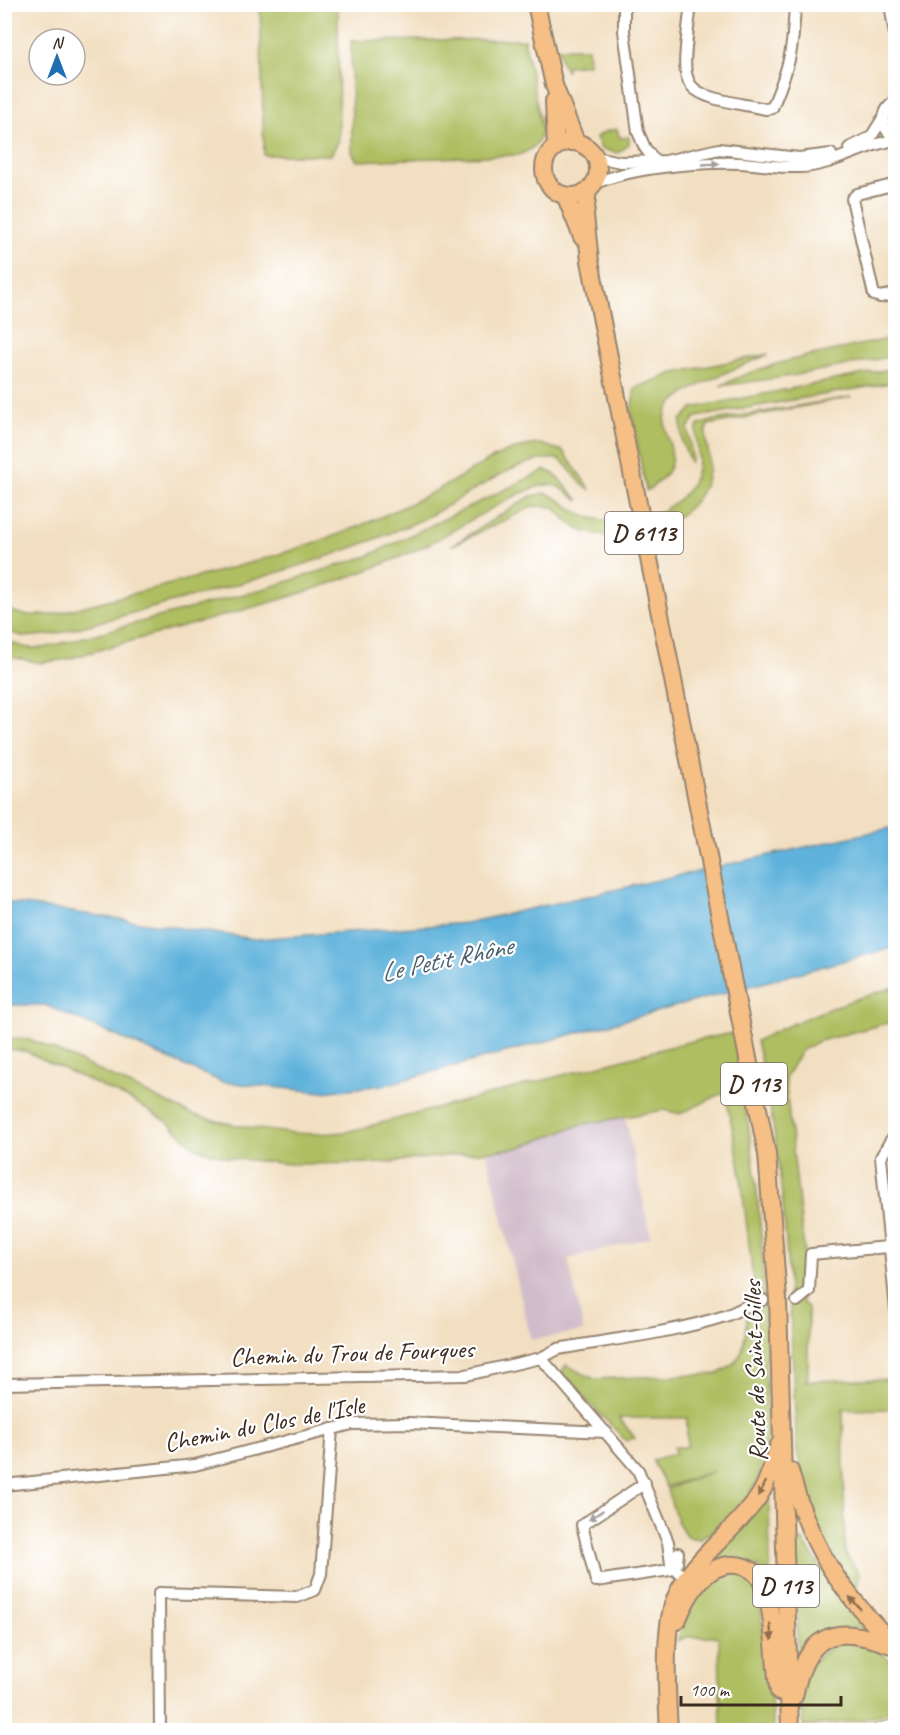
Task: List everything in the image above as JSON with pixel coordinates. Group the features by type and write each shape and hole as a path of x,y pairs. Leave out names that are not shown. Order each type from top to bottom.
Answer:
{"main road":[{"path":"536,4 554,85 576,142"},
{"path":"554,85 556,147"},
{"path":"576,142 584,145 595,157 598,172 590,188 573,196 565,195 553,190 544,173 547,156 556,147 576,142"},
{"name":"D 6113","path":"590,188 585,215 590,261 740,1013"},
{"name":"D 6113","path":"565,195 590,261"},
{"name":"Route de Saint-Gilles","path":"740,1013 767,1154 774,1227 783,1434 789,1728"},
{"path":"669,1731 669,1646 686,1603 690,1573 759,1496 783,1434"},
{"path":"783,1434 801,1511 813,1541 845,1592 895,1647"},
{"path":"690,1573 735,1564 750,1569 762,1581 768,1600 781,1704 789,1728"},
{"path":"789,1728 805,1658 816,1644 833,1636 854,1633 895,1647"}],"street":[{"path":"624,4 624,31 638,132 645,148 656,162"},
{"path":"691,4 683,67 689,84 697,93 710,99 766,109 772,108 788,73 793,51 795,4"},
{"path":"890,4 896,41"},
{"path":"595,157 621,162 656,162 719,149 767,156 799,158 825,156 847,149 871,137 894,101"},
{"path":"883,118 886,131 896,139"},
{"path":"590,188 623,174 709,163 801,167 828,162 884,140 896,139"},
{"path":"896,184 857,194 852,199 874,295 880,297 896,294"},
{"path":"895,1309 880,1157 891,1140 896,1138"},
{"path":"797,1300 809,1291 811,1254 888,1247 896,1238"},
{"name":"Chemin du Trou de Fourques","path":"4,1384 466,1375 541,1359 558,1349 727,1316 748,1304 763,1300"},
{"path":"541,1359 638,1470 668,1542 690,1573"},
{"name":"Chemin du Clos de l'Isle","path":"4,1485 195,1465 352,1424 409,1423 606,1432"},
{"path":"160,1731 159,1593 297,1597 315,1590 321,1574 332,1429"},
{"path":"645,1483 582,1525 596,1581 690,1573"},
{"path":"668,1542 690,1573"},
{"path":"678,1553 690,1573"},
{"path":"880,1731 894,1729"}],"shaded area":[{"path":"624,1112 651,1237 568,1259 584,1331 531,1340 483,1136"}],"green space":[{"path":"260,5 338,5 339,140 331,155 264,155"},
{"path":"524,39 542,131 539,140 531,149 518,155 357,161 352,152 351,41"},
{"path":"558,48 588,48 589,64 566,66 567,72 561,62"},
{"path":"617,129 620,138 629,137 629,144 618,153 601,149 596,137"},
{"path":"895,337 895,356 791,376 720,386 741,376 784,362"},
{"path":"769,354 699,385 675,401 668,409 665,420 672,459 669,469 646,491 631,410 635,388 674,373"},
{"path":"895,368 895,382 696,417 688,428 692,457 690,462 682,442 681,420 693,408"},
{"path":"851,397 708,425 706,437 708,470 700,493 694,503 676,519 654,532 650,517 678,500 691,485 695,476 698,465 696,436 698,425 715,420"},
{"path":"540,444 563,451 590,489 585,487 561,460 546,459 528,463 490,480 421,520 287,570 56,634 25,637 5,631 5,609 24,615 52,615 271,557 365,524 433,492 498,456 526,446"},
{"path":"545,470 554,474 580,501 557,486 542,486 510,499 427,545 384,564 295,595 68,659 41,663 5,656 5,641 28,648 44,648 270,587 368,556"},
{"path":"545,493 577,512 595,519 628,520 631,534 623,540 584,532 570,523 554,507 534,506 451,546 531,496"},
{"path":"895,987 895,1021 816,1042 801,1051 785,1079 805,1257 802,1303 808,1307 808,1378 805,1381 895,1379 895,1409 843,1410 845,1553 859,1574 857,1588 849,1583 818,1528 806,1491 797,1451 782,1193 776,1142 756,1041 824,1011"},
{"path":"733,1033 748,1119 762,1245 767,1436 761,1470 745,1502 729,1519 699,1539 687,1537 677,1521 667,1489 713,1471 666,1487 652,1460 675,1454 674,1447 687,1447 687,1418 619,1418 635,1438 626,1441 561,1373 566,1365 594,1379 717,1374 727,1369 739,1356 744,1341 748,1312 763,1303 762,1294 754,1286 739,1162 725,1092 680,1114 664,1110 579,1125 518,1148 382,1163 289,1164 229,1158 196,1148 166,1121 131,1100 25,1051 5,1049 4,1039 22,1038 40,1043 191,1114 267,1130 307,1134 358,1129 688,1042"},
{"path":"769,1494 770,1572 767,1574 756,1566 713,1561 713,1557"},
{"path":"795,1539 802,1540 843,1599 878,1633 854,1627 809,1644 798,1658"},
{"path":"736,1573 748,1575 759,1593 774,1730 721,1730 719,1637 687,1637 677,1641 697,1597 713,1581"},
{"path":"844,1642 875,1647 895,1665 895,1711 862,1720 804,1727 802,1699 806,1675 819,1656"}],"water":[{"name":"Le Petit Rhône","path":"895,827 895,947 384,1085 322,1092 222,1082 45,1005 5,1005 5,902 255,939 466,923"}],"tunnel":[{"path":"763,1300 797,1301"}]}
